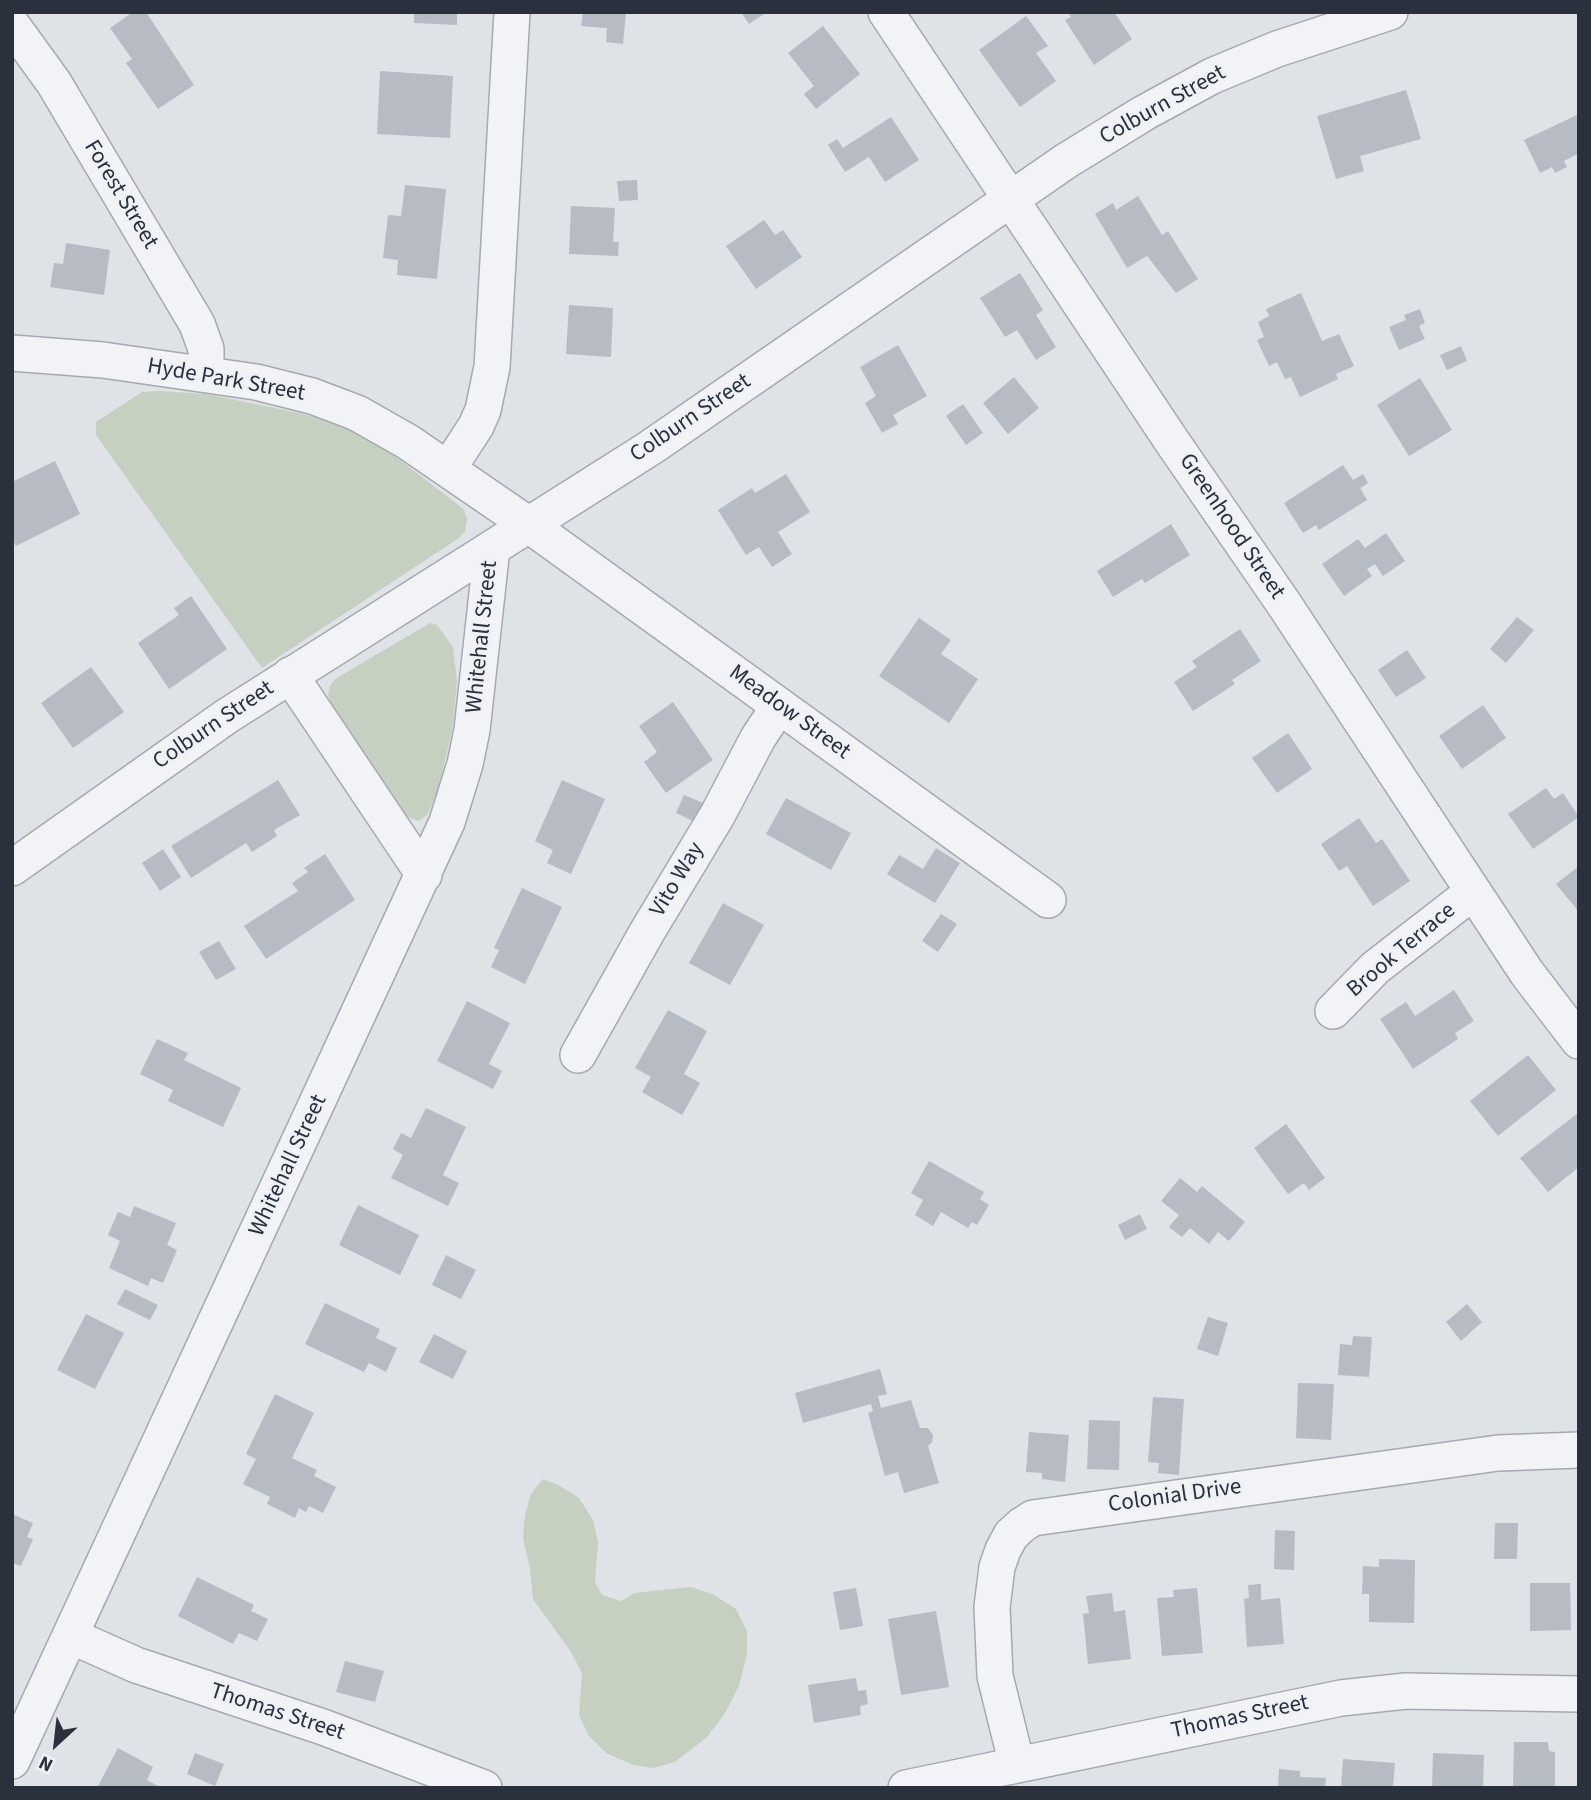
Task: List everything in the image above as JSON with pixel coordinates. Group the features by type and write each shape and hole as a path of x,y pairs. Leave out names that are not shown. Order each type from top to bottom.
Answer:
{"street":[{"path":"448,469 476,426 483,410 492,367 513,12"},
{"name":"Greenhood Street","path":"886,12 1284,604 1527,974 1579,1041"},
{"name":"Colburn Street","path":"12,868 186,744 650,449 1010,199 1126,124 1212,76 1277,49 1390,12"},
{"name":"Forest Street","path":"12,26 54,83 197,324 206,349 206,374"},
{"name":"Hyde Park Street","path":"12,353 103,360 206,374 284,388 334,404 382,427 529,525"},
{"name":"Meadow Street","path":"529,525 1048,900"},
{"name":"Whitehall Street","path":"12,1761 447,822 465,764 478,693 492,548"},
{"path":"290,676 424,875"},
{"name":"Vito Way","path":"578,1055 718,814 758,738 779,706"},
{"name":"Brook Terrace","path":"1333,1012 1392,953 1473,892"},
{"name":"Colonial Drive","path":"1017,1765 995,1676 992,1607 1003,1550 1021,1525 1033,1518 1498,1452 1579,1450"},
{"name":"Thomas Street","path":"71,1636 136,1665 334,1731 484,1788"},
{"name":"Thomas Street","path":"906,1788 1365,1695 1442,1690 1579,1694"}],"green space":[{"path":"142,392 206,394 299,413 331,421 362,435 387,450 464,510 467,519 465,531 459,538 262,668 96,435 96,422"},
{"path":"430,623 437,625 453,647 457,681 453,726 439,787 428,814 419,821 405,815 331,703 328,694 335,679"},
{"path":"543,1479 579,1498 593,1520 598,1542 595,1582 602,1595 621,1601 635,1593 691,1587 714,1595 736,1609 747,1631 747,1654 739,1686 724,1715 706,1738 675,1762 654,1768 633,1765 606,1753 589,1736 579,1715 582,1673 571,1652 533,1599 523,1538 525,1515 531,1494"}],"building":[{"path":"133,12 146,12 194,85 158,109 126,63 132,59 110,28"},
{"path":"414,12 457,12 457,25 414,23"},
{"path":"583,12 626,12 623,44 606,42 607,28 581,26"},
{"path":"741,12 767,12 749,24"},
{"path":"1068,12 1114,12 1132,39 1094,65 1065,20 1071,17"},
{"path":"1026,16 1048,46 1036,53 1056,81 1020,107 979,50"},
{"path":"823,26 860,74 816,109 804,94 814,86 788,53"},
{"path":"380,71 453,76 450,138 377,134"},
{"path":"1406,90 1421,139 1360,156 1364,171 1336,179 1317,116"},
{"path":"1579,114 1579,153 1564,161 1567,167 1555,173 1552,167 1540,173 1524,140"},
{"path":"891,117 919,160 885,182 869,157 845,172 828,145 837,139 843,148"},
{"path":"637,180 638,200 619,201 617,181"},
{"path":"405,185 446,189 437,279 397,275 398,260 383,258 388,215 401,216"},
{"path":"1138,196 1162,235 1168,231 1198,279 1176,293 1147,256 1127,268 1095,214 1113,203 1116,210"},
{"path":"571,206 615,208 613,242 619,242 618,256 569,254"},
{"path":"764,220 775,235 783,230 802,257 756,289 726,246"},
{"path":"66,243 110,250 104,295 50,287 54,263 63,264"},
{"path":"1020,273 1043,310 1036,315 1056,347 1036,360 1017,330 1005,337 980,298"},
{"path":"1301,293 1322,341 1339,334 1354,366 1336,374 1338,379 1300,397 1291,377 1285,379 1277,362 1269,366 1257,340 1264,337 1258,322 1269,316 1266,309"},
{"path":"569,305 613,308 611,357 566,354"},
{"path":"1420,309 1425,323 1419,326 1425,339 1399,350 1389,327 1406,320 1404,315"},
{"path":"898,345 927,396 893,415 898,424 882,433 865,403 876,396 860,367"},
{"path":"1461,346 1467,361 1447,370 1440,355"},
{"path":"1014,377 1039,408 1008,434 983,403"},
{"path":"1420,378 1452,430 1409,456 1377,405"},
{"path":"963,404 983,433 966,445 946,416"},
{"path":"55,461 80,514 16,546 12,538 12,482"},
{"path":"1343,465 1353,480 1363,474 1368,483 1360,488 1367,500 1319,530 1316,525 1303,533 1284,503"},
{"path":"786,474 810,512 778,532 792,554 772,567 759,547 746,555 718,510 752,488 755,493"},
{"path":"1171,524 1190,555 1145,583 1142,579 1113,597 1097,571"},
{"path":"1386,533 1405,561 1383,576 1375,564 1367,569 1372,576 1344,596 1322,564 1358,539 1365,548"},
{"path":"191,596 227,649 169,689 138,643 179,615 174,608"},
{"path":"1517,617 1534,630 1506,663 1490,649"},
{"path":"919,618 951,640 941,654 978,679 949,723 879,676"},
{"path":"1240,629 1261,661 1232,680 1235,684 1193,711 1174,682 1197,667 1192,661"},
{"path":"1407,650 1426,678 1396,697 1378,670"},
{"path":"91,667 124,712 73,748 41,703"},
{"path":"673,702 713,760 666,793 644,762 657,752 639,726"},
{"path":"1483,705 1506,738 1462,769 1439,736"},
{"path":"1288,733 1312,769 1277,793 1252,758"},
{"path":"278,780 300,815 274,830 277,836 252,852 246,843 191,878 171,846"},
{"path":"562,780 605,799 571,874 547,863 553,850 535,841"},
{"path":"1546,788 1554,799 1563,793 1579,817 1533,849 1508,814"},
{"path":"684,795 703,803 695,822 676,813"},
{"path":"786,798 851,833 831,870 766,834"},
{"path":"1359,818 1376,843 1382,839 1410,881 1373,906 1347,866 1339,871 1321,844"},
{"path":"936,848 960,863 935,903 887,874 899,855 923,869"},
{"path":"163,849 181,877 160,891 142,863"},
{"path":"325,854 355,900 266,959 244,926 298,891 292,883 308,872 304,868"},
{"path":"1579,866 1579,912 1556,884"},
{"path":"522,888 562,907 525,984 491,967 499,950 494,948"},
{"path":"723,903 764,925 730,985 689,963"},
{"path":"941,914 957,924 938,952 922,941"},
{"path":"219,941 236,969 216,980 199,952"},
{"path":"1454,990 1474,1021 1455,1033 1458,1039 1413,1069 1380,1019 1406,1002 1415,1016"},
{"path":"467,1001 510,1023 489,1064 502,1071 493,1089 437,1061"},
{"path":"668,1010 707,1031 684,1074 700,1083 682,1115 642,1092 651,1077 635,1068"},
{"path":"157,1039 188,1053 184,1060 241,1088 223,1127 168,1101 173,1090 140,1074"},
{"path":"1528,1055 1556,1090 1498,1136 1470,1101"},
{"path":"426,1108 466,1127 443,1175 459,1183 448,1206 391,1178 403,1155 393,1149 401,1133 411,1138"},
{"path":"1578,1113 1579,1167 1548,1192 1520,1158"},
{"path":"1286,1124 1325,1178 1309,1190 1304,1183 1288,1194 1254,1148"},
{"path":"929,1161 984,1192 980,1199 989,1205 977,1225 972,1222 968,1228 941,1212 933,1226 915,1215 923,1200 911,1193"},
{"path":"1180,1178 1197,1192 1202,1186 1245,1222 1229,1241 1218,1232 1209,1244 1190,1228 1182,1237 1169,1227 1179,1215 1161,1201"},
{"path":"358,1205 419,1235 400,1275 339,1245"},
{"path":"134,1206 176,1223 167,1245 177,1250 163,1283 151,1278 148,1286 109,1268 120,1241 108,1235 118,1212 130,1217"},
{"path":"1140,1214 1147,1229 1125,1240 1118,1225"},
{"path":"446,1255 476,1270 461,1299 432,1285"},
{"path":"125,1289 158,1305 150,1320 117,1304"},
{"path":"325,1303 380,1329 376,1338 397,1348 386,1372 369,1363 364,1372 305,1344"},
{"path":"1467,1304 1482,1322 1461,1341 1446,1322"},
{"path":"86,1314 124,1333 95,1389 57,1370"},
{"path":"1208,1317 1228,1323 1218,1356 1197,1349"},
{"path":"434,1334 467,1351 453,1379 419,1362"},
{"path":"1353,1336 1372,1337 1369,1377 1338,1375 1340,1344 1352,1345"},
{"path":"880,1369 887,1394 878,1396 881,1408 911,1400 920,1428 928,1428 933,1435 928,1446 939,1483 904,1493 898,1472 885,1476 868,1413 873,1411 871,1404 803,1423 795,1393"},
{"path":"1298,1383 1334,1384 1331,1440 1296,1438"},
{"path":"275,1394 314,1413 292,1458 317,1470 314,1476 336,1487 323,1513 309,1506 306,1512 299,1508 295,1518 267,1504 270,1497 243,1484 256,1459 246,1454"},
{"path":"1153,1397 1184,1399 1179,1475 1158,1473 1159,1463 1148,1462"},
{"path":"1089,1420 1120,1421 1119,1470 1087,1469"},
{"path":"1029,1432 1069,1435 1065,1482 1042,1479 1042,1473 1026,1472"},
{"path":"12,1514 33,1523 27,1537 33,1539 21,1566 12,1563"},
{"path":"1495,1523 1518,1523 1517,1559 1494,1559"},
{"path":"1275,1530 1295,1531 1294,1570 1274,1569"},
{"path":"1379,1559 1415,1560 1414,1623 1369,1622 1369,1594 1362,1594 1363,1566 1379,1567"},
{"path":"197,1577 254,1605 251,1611 268,1619 257,1641 239,1633 233,1644 178,1616"},
{"path":"1530,1583 1570,1583 1571,1630 1530,1631"},
{"path":"1261,1584 1261,1600 1280,1598 1284,1644 1247,1647 1244,1599 1249,1598 1248,1585"},
{"path":"856,1588 863,1626 840,1630 833,1592"},
{"path":"1197,1588 1203,1653 1162,1656 1157,1598 1174,1597 1173,1590"},
{"path":"1112,1593 1114,1612 1125,1610 1131,1659 1088,1664 1083,1614 1089,1613 1086,1596"},
{"path":"936,1611 949,1687 901,1695 888,1619"},
{"path":"345,1661 384,1671 375,1702 336,1692"},
{"path":"856,1678 858,1691 866,1690 868,1704 860,1706 861,1715 814,1723 808,1685"},
{"path":"1514,1742 1548,1742 1549,1751 1555,1752 1555,1788 1513,1788"},
{"path":"118,1748 153,1767 147,1780 161,1788 97,1788"},
{"path":"195,1753 224,1764 215,1786 187,1774"},
{"path":"1433,1753 1484,1755 1483,1788 1432,1788"},
{"path":"1343,1759 1395,1763 1393,1788 1341,1788"},
{"path":"1279,1769 1300,1771 1300,1777 1326,1778 1325,1788 1278,1788"}]}
